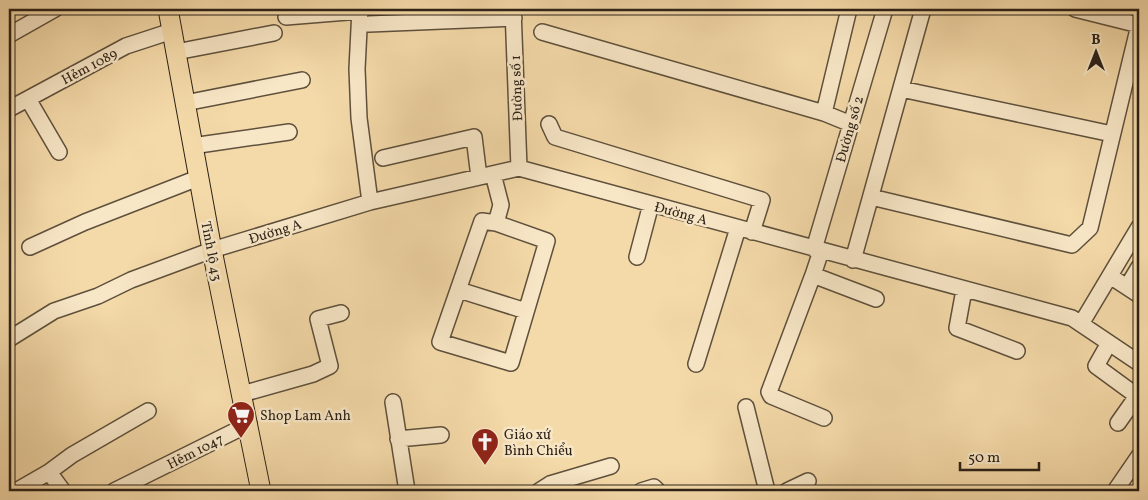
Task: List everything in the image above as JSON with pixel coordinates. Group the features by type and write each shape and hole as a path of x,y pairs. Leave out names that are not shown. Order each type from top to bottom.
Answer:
{"main road":[{"name":"Tỉnh lộ 43","path":"168,9 198,178 261,491"}],"street":[{"path":"9,35 55,9"},
{"path":"824,113 849,9"},
{"name":"Đường số 2","path":"824,418 771,396 769,392 813,275 851,124 885,9"},
{"path":"853,260 923,9"},
{"path":"871,197 1072,245 1090,228 1138,25 1075,9"},
{"path":"286,17 320,11 360,10 357,69 359,118 370,202"},
{"path":"369,24 514,13"},
{"name":"Đường số 1","path":"514,13 519,168"},
{"name":"Hẻm 1089","path":"9,109 126,46 172,31"},
{"path":"542,32 824,113 851,124"},
{"path":"176,52 274,33"},
{"path":"185,103 302,80"},
{"path":"901,88 1112,134"},
{"path":"28,99 59,152"},
{"path":"549,124 554,137 762,200 745,230 696,364"},
{"path":"192,146 289,132"},
{"path":"383,158 474,137 486,175 501,205 496,222"},
{"name":"Đường A","path":"9,339 54,311 98,296 131,280 212,250 370,202 519,168 1072,318 1139,363"},
{"path":"30,247 84,222 198,178"},
{"path":"637,257 651,204"},
{"path":"482,221 496,222 546,241 511,363 440,342 459,290 482,221"},
{"path":"1081,324 1139,228"},
{"path":"1110,276 1133,291 1139,267"},
{"path":"813,275 876,299"},
{"path":"459,290 526,311"},
{"path":"964,290 957,328 1017,351"},
{"path":"242,394 313,374 330,366 318,319 341,312"},
{"path":"1109,343 1096,366 1137,396 1118,423"},
{"path":"393,402 407,491"},
{"path":"746,407 767,491"},
{"path":"16,491 148,411"},
{"name":"Hẻm 1047","path":"114,491 249,424"},
{"path":"398,439 441,435"},
{"path":"1115,491 1139,456"},
{"path":"539,491 550,484 611,466"},
{"path":"49,472 63,491"},
{"path":"787,491 808,481"},
{"path":"641,491 654,487 658,491"}],"place":[{"name":"Shop Lam Anh","path":"241,439"},
{"name":"Giáo xứ Bình Chiểu","path":"485,466"}]}
